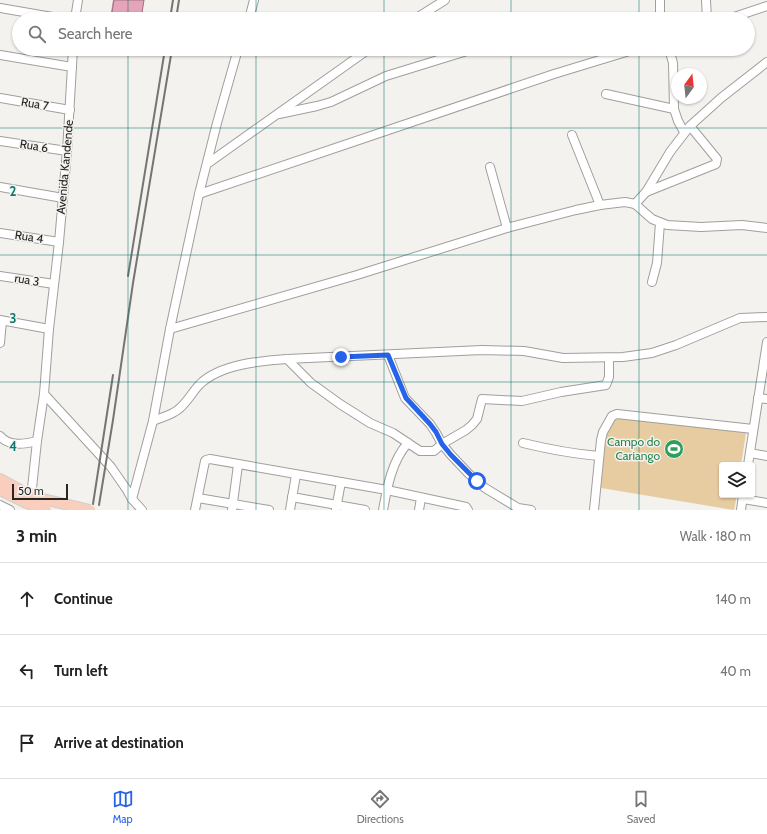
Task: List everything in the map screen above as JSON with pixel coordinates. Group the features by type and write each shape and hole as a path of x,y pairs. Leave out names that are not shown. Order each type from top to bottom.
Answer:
{"main road":[{"path":"0,480 26,494 46,510"},
{"path":"0,490 26,494 90,510"}],"street":[{"path":"76,12 78,0"},
{"path":"250,12 254,0"},
{"path":"426,12 445,0"},
{"path":"660,0 660,12"},
{"path":"706,0 707,12"},
{"path":"749,12 767,6"},
{"path":"0,8 23,12"},
{"path":"0,55 72,67"},
{"name":"Avenida Kandende","path":"44,394 67,151 73,56"},
{"path":"132,500 152,421 199,194 236,56"},
{"path":"207,164 359,56"},
{"path":"279,114 331,102 386,76 454,56"},
{"path":"199,194 554,74 613,56"},
{"path":"671,56 673,63 674,109 684,132"},
{"path":"635,204 646,192 684,132 721,98 767,62"},
{"path":"606,94 674,109"},
{"name":"Rua 7","path":"0,98 70,110"},
{"path":"646,192 716,164 717,159 690,126"},
{"path":"572,135 600,205"},
{"name":"Rua 6","path":"0,141 67,151"},
{"path":"490,167 506,228"},
{"path":"0,187 63,198"},
{"path":"170,329 357,275 506,228 600,205 625,202 635,204 645,214 660,223 684,227 742,225 767,228"},
{"path":"652,282 657,259 660,223"},
{"name":"Rua 4","path":"0,232 59,242"},
{"name":"rua 3","path":"0,276 54,284"},
{"path":"152,421 174,413 181,408 200,384 218,373 257,362 287,359 451,351 505,350 533,352 563,358 609,358 652,353 676,345 740,318 767,317"},
{"path":"0,343 1,320 49,329"},
{"path":"748,462 767,342"},
{"path":"388,355 406,398 430,424 442,444 485,488 518,509 531,510"},
{"path":"287,359 307,379 340,404 370,423 393,433 417,449 434,451 442,444 472,425 477,419 482,399 522,401 561,392 606,385 609,377 609,358"},
{"path":"26,494 37,441 44,394"},
{"path":"44,394 111,467 132,500 142,510"},
{"path":"758,398 767,399"},
{"path":"594,510 599,456 603,432 612,416 617,414 753,429"},
{"path":"0,436 7,442 20,444 37,441"},
{"path":"383,510 387,490 399,453 408,443"},
{"path":"523,443 569,453 599,456"},
{"path":"750,453 767,456"},
{"path":"195,510 206,460 210,459 387,490 466,506 468,510"},
{"path":"232,507 238,465"},
{"path":"290,510 296,475"},
{"path":"336,508 341,482"},
{"path":"292,497 336,508 365,510"},
{"path":"198,498 232,507 269,510"},
{"path":"419,510 421,498"},
{"path":"741,510 743,498"},
{"path":"747,498 767,503"},
{"path":"0,505 10,510"}],"shaded area":[{"name":"Campo do Cariango","path":"608,414 746,433 741,462 719,462 719,498 736,498 734,510 601,488"}],"building":[{"path":"114,0 144,0 142,12 112,12"}],"railway":[{"path":"171,12 173,0"},
{"path":"177,12 179,0"},
{"path":"128,276 164,56"},
{"path":"99,505 133,283 171,56"},
{"path":"93,504 113,375"}],"place":[{"name":"Campo do Cariango","path":"674,449"}],"route":[{"path":"341,357 388,355 406,398 430,424 442,444 451,455 477,481"}]}
